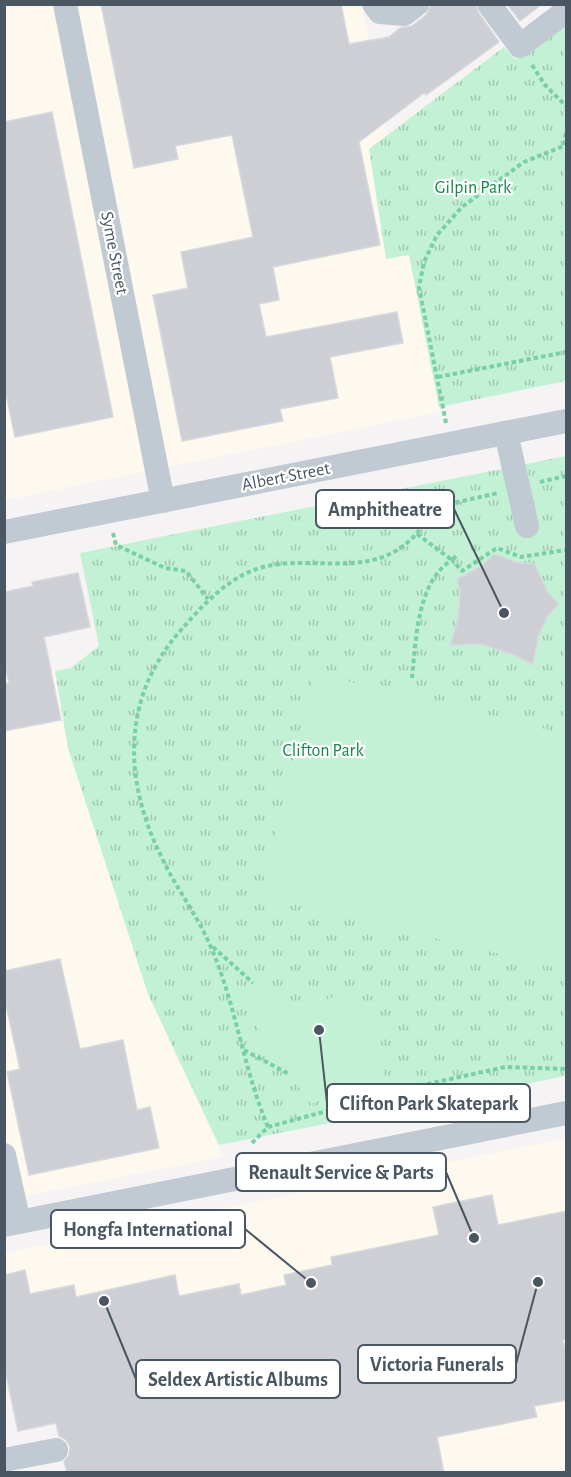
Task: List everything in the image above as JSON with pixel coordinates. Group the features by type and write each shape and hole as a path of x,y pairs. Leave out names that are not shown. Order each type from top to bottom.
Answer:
{"street":[{"name":"Syme Street","path":"65,4 163,501"},
{"path":"374,4 380,12 404,14 417,4"},
{"path":"489,4 520,46 567,12"},
{"name":"Albert Street","path":"4,532 567,421"},
{"path":"506,434 527,526"},
{"path":"4,1155 12,1224 567,1113"},
{"path":"4,1460 56,1450"}],"path":[{"path":"520,46 545,85 566,106 567,112"},
{"path":"450,444 419,287 424,261 437,235 462,207 524,162 565,145 567,132"},
{"path":"438,378 567,352"},
{"path":"268,1127 257,1101 211,946 163,860 147,826 133,771 137,719 162,651 208,599 262,567 306,563 352,565 382,557 405,545 417,534 433,510 567,476"},
{"path":"106,512 116,545 165,568 186,571 208,599"},
{"path":"417,534 454,558 462,571 497,548 521,557 567,550"},
{"path":"412,678 421,615 438,568 454,558"},
{"path":"211,946 253,982"},
{"path":"243,1050 289,1074"},
{"path":"252,1143 268,1127 423,1085 506,1067 567,1069"}],"shaded area":[{"path":"5,5 362,5 387,135 369,149 386,258 409,255 440,412 5,500"},
{"path":"55,671 68,748 148,994 223,1157 5,1200 4,681"},
{"path":"566,1138 566,1472 67,1472 40,1344 5,1351 5,1253"}],"green space":[{"name":"Gilpin Park","path":"566,21 566,381 439,407 409,255 386,259 369,149 504,47 515,59"},
{"name":"Clifton Park","path":"566,456 566,1076 219,1145 148,994 68,748 55,671 71,668 99,646 80,553"},
{"path":"314,673 566,734 566,970 260,896"},
{"path":"255,980 293,1010 346,993 378,1009 384,1076 311,1104 236,996"}],"building":[{"path":"101,4 341,4 349,44 389,37 400,28 412,26 426,15 431,4 475,4 499,42 426,95 424,93 359,142 380,245 273,267 279,300 259,304 266,337 397,312 403,343 330,357 338,398 280,409 283,421 182,441 153,295 188,288 181,252 253,237 232,135 175,146 178,159 134,168"},
{"path":"507,4 542,4 520,21"},
{"path":"52,112 113,417 15,437 4,384 4,122"},
{"path":"494,554 519,563 535,564 546,590 559,604 547,617 538,637 533,665 517,656 481,644 450,645 458,620 460,591 457,579 482,566"},
{"path":"78,573 90,627 44,637 61,720 4,731 4,684 9,683 4,660 4,592 33,586 32,582"},
{"path":"60,959 80,1049 123,1040 137,1110 150,1107 159,1148 29,1175 7,1072 20,1069 4,996 4,971"},
{"path":"492,1195 498,1225 567,1211 567,1339 563,1340 567,1356 567,1400 534,1406 537,1417 437,1437 444,1473 67,1473 64,1461 69,1455 70,1447 66,1440 59,1436 56,1423 18,1431 4,1365 4,1275 25,1270 30,1294 74,1285 76,1297 175,1275 179,1296 239,1284 241,1295 286,1285 284,1275 332,1265 331,1257 439,1235 433,1207"}],"place":[{"name":"Amphitheatre","path":"504,613"},
{"name":"Clifton Park Skatepark","path":"319,1030"},
{"name":"Renault Service & Parts","path":"474,1238"},
{"name":"Victoria Funerals","path":"538,1282"},
{"name":"Hongfa International","path":"311,1283"},
{"name":"Seldex Artistic Albums","path":"104,1301"}]}
